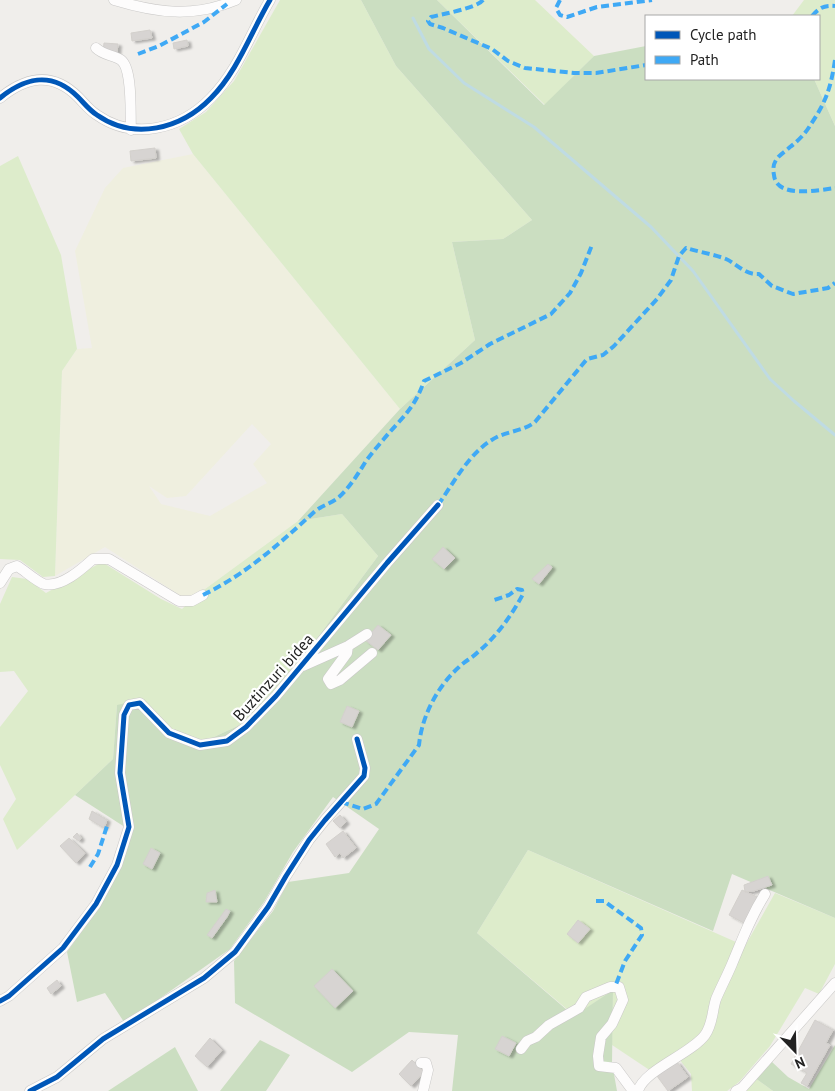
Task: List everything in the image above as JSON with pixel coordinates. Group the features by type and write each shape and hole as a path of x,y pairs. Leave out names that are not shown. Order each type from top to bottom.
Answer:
{"street":[{"path":"114,0 140,8 199,12 236,0"},
{"path":"0,98 30,81 53,80 77,96 98,116 113,124 131,130 153,129 179,122 211,98 232,70 270,0"},
{"path":"96,48 101,53 122,61 126,66 129,80 131,130"},
{"name":"Buztinzuri bidea","path":"0,1001 9,996 63,948 96,904 116,865 129,827 120,773 124,715 129,705 140,703 169,734 200,746 227,741 252,721 276,696 438,505"},
{"path":"0,583 9,569 17,566 44,584 58,582 80,570 93,559 109,559 179,600 192,601 203,595"},
{"path":"300,668 348,646 367,634"},
{"path":"348,646 347,653 328,679 331,684 340,680 372,653"},
{"path":"30,1091 57,1077 103,1039 204,978 235,952 268,907 309,840 364,776 365,768 356,739"},
{"path":"638,1091 640,1085 645,1080 704,1037 712,1025 715,1001 743,934 765,894"},
{"path":"736,1091 742,1088 835,983"},
{"path":"521,1049 527,1041 536,1037 549,1025 578,1008 586,997 610,987 619,987 623,1000 612,1024 602,1037 598,1066 616,1068 632,1091"},
{"path":"421,1063 426,1063 428,1070 423,1091"}],"green space":[{"path":"280,0 361,0 396,66 532,220 503,239 452,242 475,340 400,409 193,154 179,129 206,112 234,81"},
{"path":"361,0 437,0 544,105 594,56 645,46 645,80 814,80 835,126 835,918 732,874 713,931 528,850 477,933 574,1016 613,990 612,1063 617,1091 452,1091 458,1035 409,1032 352,1072 235,1003 234,961 273,911 288,882 349,873 379,829 333,797 293,852 264,902 230,949 124,1022 105,993 77,1002 67,952 100,906 131,831 75,795 113,759 117,705 144,699 174,731 203,742 242,724 298,664 378,556 342,514 298,521 400,409 475,340 452,242 503,239 532,220 396,66"},
{"path":"437,0 535,0 594,56 545,105"},
{"path":"804,0 835,0 835,126 814,80 820,80 820,15 793,15"},
{"path":"193,154 400,409 298,521 197,595 181,596 105,547 55,576 62,371 77,349 92,348 75,251 105,188 123,168","holes":["252,424 271,444 253,464 267,483 210,516 161,504 149,486 167,498 186,496"]},
{"path":"18,156 61,255 77,349 62,371 55,576 43,577 20,560 0,559 0,166"},
{"path":"342,514 378,556 298,664 242,724 203,742 117,705 113,759 17,850 3,819 16,799 0,765 0,727 28,691 14,671 0,672 0,604 12,577 27,579 46,593 102,562 161,599 182,609 197,595 298,521"},
{"path":"528,850 745,946 775,893 835,918 835,964 819,994 805,988 770,1046 739,1082 727,1091 692,1091 691,1074 675,1054 651,1071 612,1045 613,990 575,1016 477,933"},
{"path":"260,1040 290,1055 266,1091 220,1091"},
{"path":"835,1045 835,1091 773,1091 755,1078 771,1061 788,1077 809,1089"},
{"path":"175,1047 198,1091 108,1091"},
{"path":"755,1078 773,1091 743,1091"}],"building":[{"path":"150,30 152,38 132,41 131,33"},
{"path":"187,40 188,46 174,49 173,43"},
{"path":"104,43 118,44 117,53 103,52"},
{"path":"155,148 156,158 131,161 130,151"},
{"path":"443,547 455,558 444,569 432,559"},
{"path":"548,564 552,567 539,584 532,579"},
{"path":"378,625 391,635 378,650 365,640"},
{"path":"347,706 359,711 352,727 340,722"},
{"path":"92,811 107,820 104,828 89,819"},
{"path":"340,815 346,822 340,828 333,821"},
{"path":"343,831 356,848 343,858 340,853 335,857 326,844"},
{"path":"77,833 81,838 79,841 73,837"},
{"path":"69,838 85,853 76,863 60,846"},
{"path":"151,848 160,853 152,869 143,864"},
{"path":"768,876 772,885 745,892 744,885"},
{"path":"215,890 217,902 206,902 207,893"},
{"path":"742,890 757,897 744,923 729,915"},
{"path":"226,909 230,911 212,938 207,935"},
{"path":"578,920 590,929 578,943 567,934"},
{"path":"332,969 353,991 335,1008 314,986"},
{"path":"57,980 61,986 51,994 47,988"},
{"path":"815,1020 833,1030 826,1043 830,1045 807,1086 801,1083 807,1073 791,1064"},
{"path":"502,1036 516,1043 509,1056 495,1049"},
{"path":"210,1038 222,1050 207,1067 195,1056"},
{"path":"412,1060 424,1072 411,1086 399,1074"},
{"path":"677,1062 688,1077 668,1091 657,1076"}],"waterway":[{"path":"413,18 429,49 464,83 534,127 651,227 693,271 770,379 835,435"}],"marked path":[{"path":"483,0 474,6 431,17 428,21 430,24 492,49 508,61 525,68 574,73 596,73 645,65"},
{"path":"560,0 556,8 560,15 567,17 597,7 652,0"},
{"path":"138,54 159,46 204,22 227,4"},
{"path":"813,15 822,8 835,6"},
{"path":"835,60 830,86 821,109 804,134 777,158 773,169 777,183 790,190 809,191 835,188"},
{"path":"203,595 219,587 247,568 316,511 339,497 350,485 372,453 407,413 424,381 461,363 490,344 551,314 570,293 581,273 592,245"},
{"path":"438,505 464,466 480,449 499,436 522,429 535,422 587,359 603,355 614,346 657,299 671,280 679,256 686,248 726,259 749,273 759,274 772,286 793,294 828,288 835,283"},
{"path":"341,802 363,809 376,804 419,745 427,712 444,683 497,633 519,602 523,594 522,590 517,589 509,595 491,601"},
{"path":"90,867 98,854 107,826"},
{"path":"596,901 604,901 641,928 642,935 625,961 615,987"}],"cycle path":[{"path":"0,98 20,85 39,80 49,80 68,89 94,113 111,123 126,128 141,129 157,128 172,124 199,109 221,87 237,64 270,0"},
{"path":"0,1001 9,996 63,948 96,904 117,865 129,827 120,773 124,715 129,705 140,703 169,733 200,745 227,741 246,727 276,696 438,505"},
{"path":"30,1091 57,1077 103,1039 204,978 235,952 268,907 309,840 364,776 365,768 357,739"}]}
